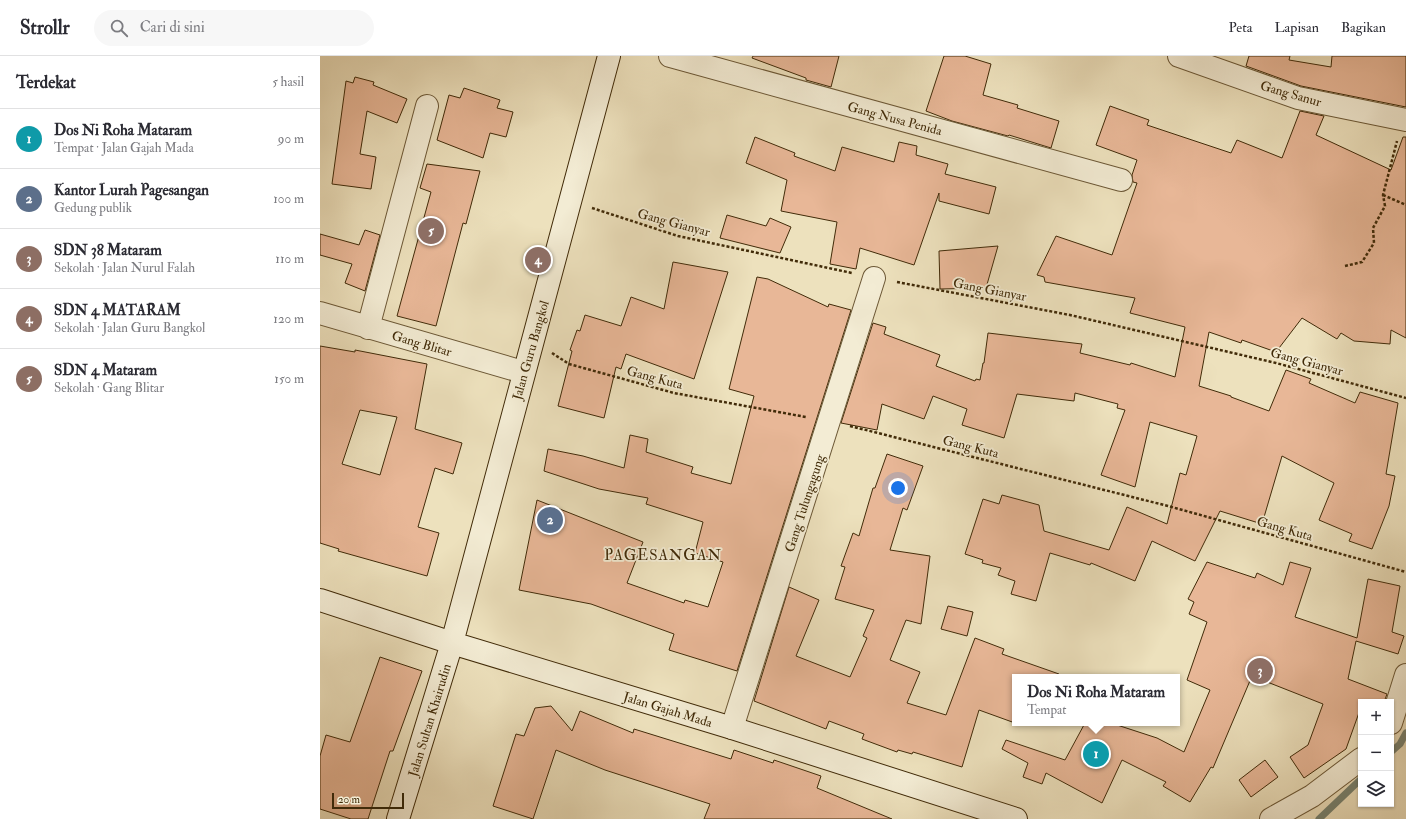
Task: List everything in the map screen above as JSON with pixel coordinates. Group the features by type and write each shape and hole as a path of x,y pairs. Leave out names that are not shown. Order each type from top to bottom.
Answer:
{"street":[{"name":"Jalan Guru Bangkol","path":"452,643 523,372 533,342 609,56"},
{"name":"Gang Nusa Penida","path":"670,56 1121,180"},
{"name":"Gang Sanur","path":"1179,56 1298,98 1404,120"},
{"path":"368,328 427,106"},
{"name":"Gang Tulungagung","path":"732,728 874,278"},
{"name":"Gang Blitar","path":"320,313 523,372"},
{"name":"Jalan Gajah Mada","path":"320,600 452,643 732,728 981,814 1016,819"},
{"name":"Jalan Sultan Khairudin","path":"398,819 452,643"},
{"path":"1394,713 1406,675"},
{"path":"1271,819 1312,796 1358,761"}],"path":[{"path":"1345,266 1362,262 1374,243 1373,228 1385,206 1383,195 1404,120"},
{"path":"1383,195 1406,205"},
{"name":"Gang Gianyar","path":"570,202 678,236 874,278 1085,318 1276,362 1406,398"},
{"name":"Gang Kuta","path":"533,342 569,364 674,393 830,421 1168,506 1406,572"}],"building":[{"path":"753,56 839,56 831,87 806,80 806,78 752,58"},
{"path":"944,56 965,56 991,64 983,95 1018,105 1017,108 1059,121 1051,148 1009,135 1008,136 952,121 926,111"},
{"path":"1249,56 1290,56 1289,60 1331,67 1332,56 1406,56 1406,107 1301,86 1246,66"},
{"path":"355,77 374,82 373,85 407,99 397,123 367,111 360,154 376,157 371,189 332,184 346,81 353,83"},
{"path":"464,88 500,100 497,108 513,112 506,137 490,133 483,158 437,140 449,95 460,98"},
{"path":"1110,106 1149,120 1147,125 1231,153 1237,140 1282,158 1300,111 1324,116 1316,135 1391,170 1403,137 1406,137 1406,338 1391,330 1390,344 1354,341 1341,333 1337,339 1302,318 1276,352 1242,340 1241,343 1209,332 1199,386 1231,396 1269,411 1286,370 1311,379 1309,383 1355,403 1360,392 1398,403 1386,474 1395,476 1389,506 1372,549 1349,541 1352,534 1319,520 1334,483 1282,456 1262,524 1220,511 1195,561 1152,541 1135,581 1091,563 1090,565 1050,553 1036,601 1011,594 1015,581 998,575 1001,568 982,563 983,560 965,554 983,499 999,504 1002,495 1039,505 1044,531 1109,550 1127,507 1167,524 1180,473 1186,475 1197,436 1150,422 1135,487 1101,475 1125,410 1117,408 1118,404 1075,393 1074,401 1017,394 1004,438 962,425 967,409 933,396 924,419 882,404 877,430 841,423 873,323 886,327 884,334 940,355 936,366 975,381 976,379 980,380 988,333 1082,344 1080,353 1130,365 1131,363 1175,377 1185,327 1130,313 1135,298 1045,282 1044,277 1037,275 1056,236 1112,255 1137,183 1133,182 1132,175 1137,160 1096,145"},
{"path":"755,137 795,153 794,156 835,171 842,147 894,162 899,142 917,146 916,155 948,164 945,174 996,187 989,214 939,201 939,193 914,265 860,248 856,269 830,264 837,222 781,211 787,180 746,163"},
{"path":"427,164 480,171 466,224 463,223 436,326 397,316 431,192 420,188"},
{"path":"727,215 766,226 770,218 791,227 780,253 720,238"},
{"path":"365,230 380,235 365,291 345,283 352,264 320,255 320,234 359,245"},
{"path":"998,246 986,288 940,289 939,251"},
{"path":"673,262 728,272 694,379 626,354 621,369 616,367 604,418 558,406 572,351 570,350 577,330 580,331 585,315 621,326 631,297 664,309"},
{"path":"757,277 768,279 828,307 829,304 851,310 737,671 669,650 674,634 591,604 519,590 537,500 643,542 627,583 684,603 685,600 708,607 723,562 695,553 703,522 646,504 648,498 599,489 544,471 548,449 583,456 624,468 630,435 648,439 646,452 693,467 691,473 731,484 754,396 729,389"},
{"path":"320,346 355,352 355,350 427,364 415,429 462,443 453,474 435,468 418,527 439,533 427,576 338,551 339,549 320,543","holes":["360,410 397,417 380,475 342,464"]},
{"path":"887,454 923,466 907,510 903,508 890,550 930,556 921,624 906,620 890,660 920,672 907,703 946,715 975,638 1004,649 1002,654 1059,674 1012,674 1012,722 979,710 962,767 913,752 912,754 898,750 897,752 862,739 864,734 829,721 826,729 754,701 789,587 819,600 796,656 850,677 867,638 863,636 874,610 835,599 845,567 841,566 853,533 859,536 873,488 875,488"},
{"path":"1207,562 1255,578 1257,573 1283,585 1290,562 1311,568 1295,617 1357,638 1368,579 1400,586 1392,632 1404,636 1398,654 1356,641 1348,679 1387,694 1385,699 1358,699 1358,715 1346,749 1304,778 1290,757 1308,745 1323,704 1252,676 1213,768 1211,767 1190,802 1163,786 1166,782 1122,760 1102,803 1046,773 1042,784 1023,777 1028,763 1002,749 1006,740 1065,760 1083,726 1120,726 1157,738 1184,752 1210,690 1187,680 1207,622 1189,614 1194,602 1188,599"},
{"path":"948,606 973,612 967,636 941,629"},
{"path":"380,657 422,671 393,751 390,751 368,819 351,819 320,809 320,756 326,735 350,742"},
{"path":"551,706 572,731 580,711 633,733 634,729 731,759 734,750 773,763 774,760 821,776 817,788 892,819 704,819 710,804 605,770 556,750 533,819 493,806 516,734 524,736 535,708"},
{"path":"1265,760 1278,777 1251,797 1239,780"}],"waterway":[{"path":"1394,749 1400,744 1406,733"},
{"path":"1319,819 1358,782"}],"place":[{"name":"SDN 4 Mataram","path":"431,231"},
{"name":"SDN 4 MATARAM","path":"538,260"},
{"name":"Kantor Lurah Pagesangan","path":"550,520"},
{"name":"SDN 38 Mataram","path":"1260,671"},
{"name":"Dos Ni Roha Mataram","path":"1096,754"}],"district":[{"name":"PAGESANGAN","path":"663,555"}]}
